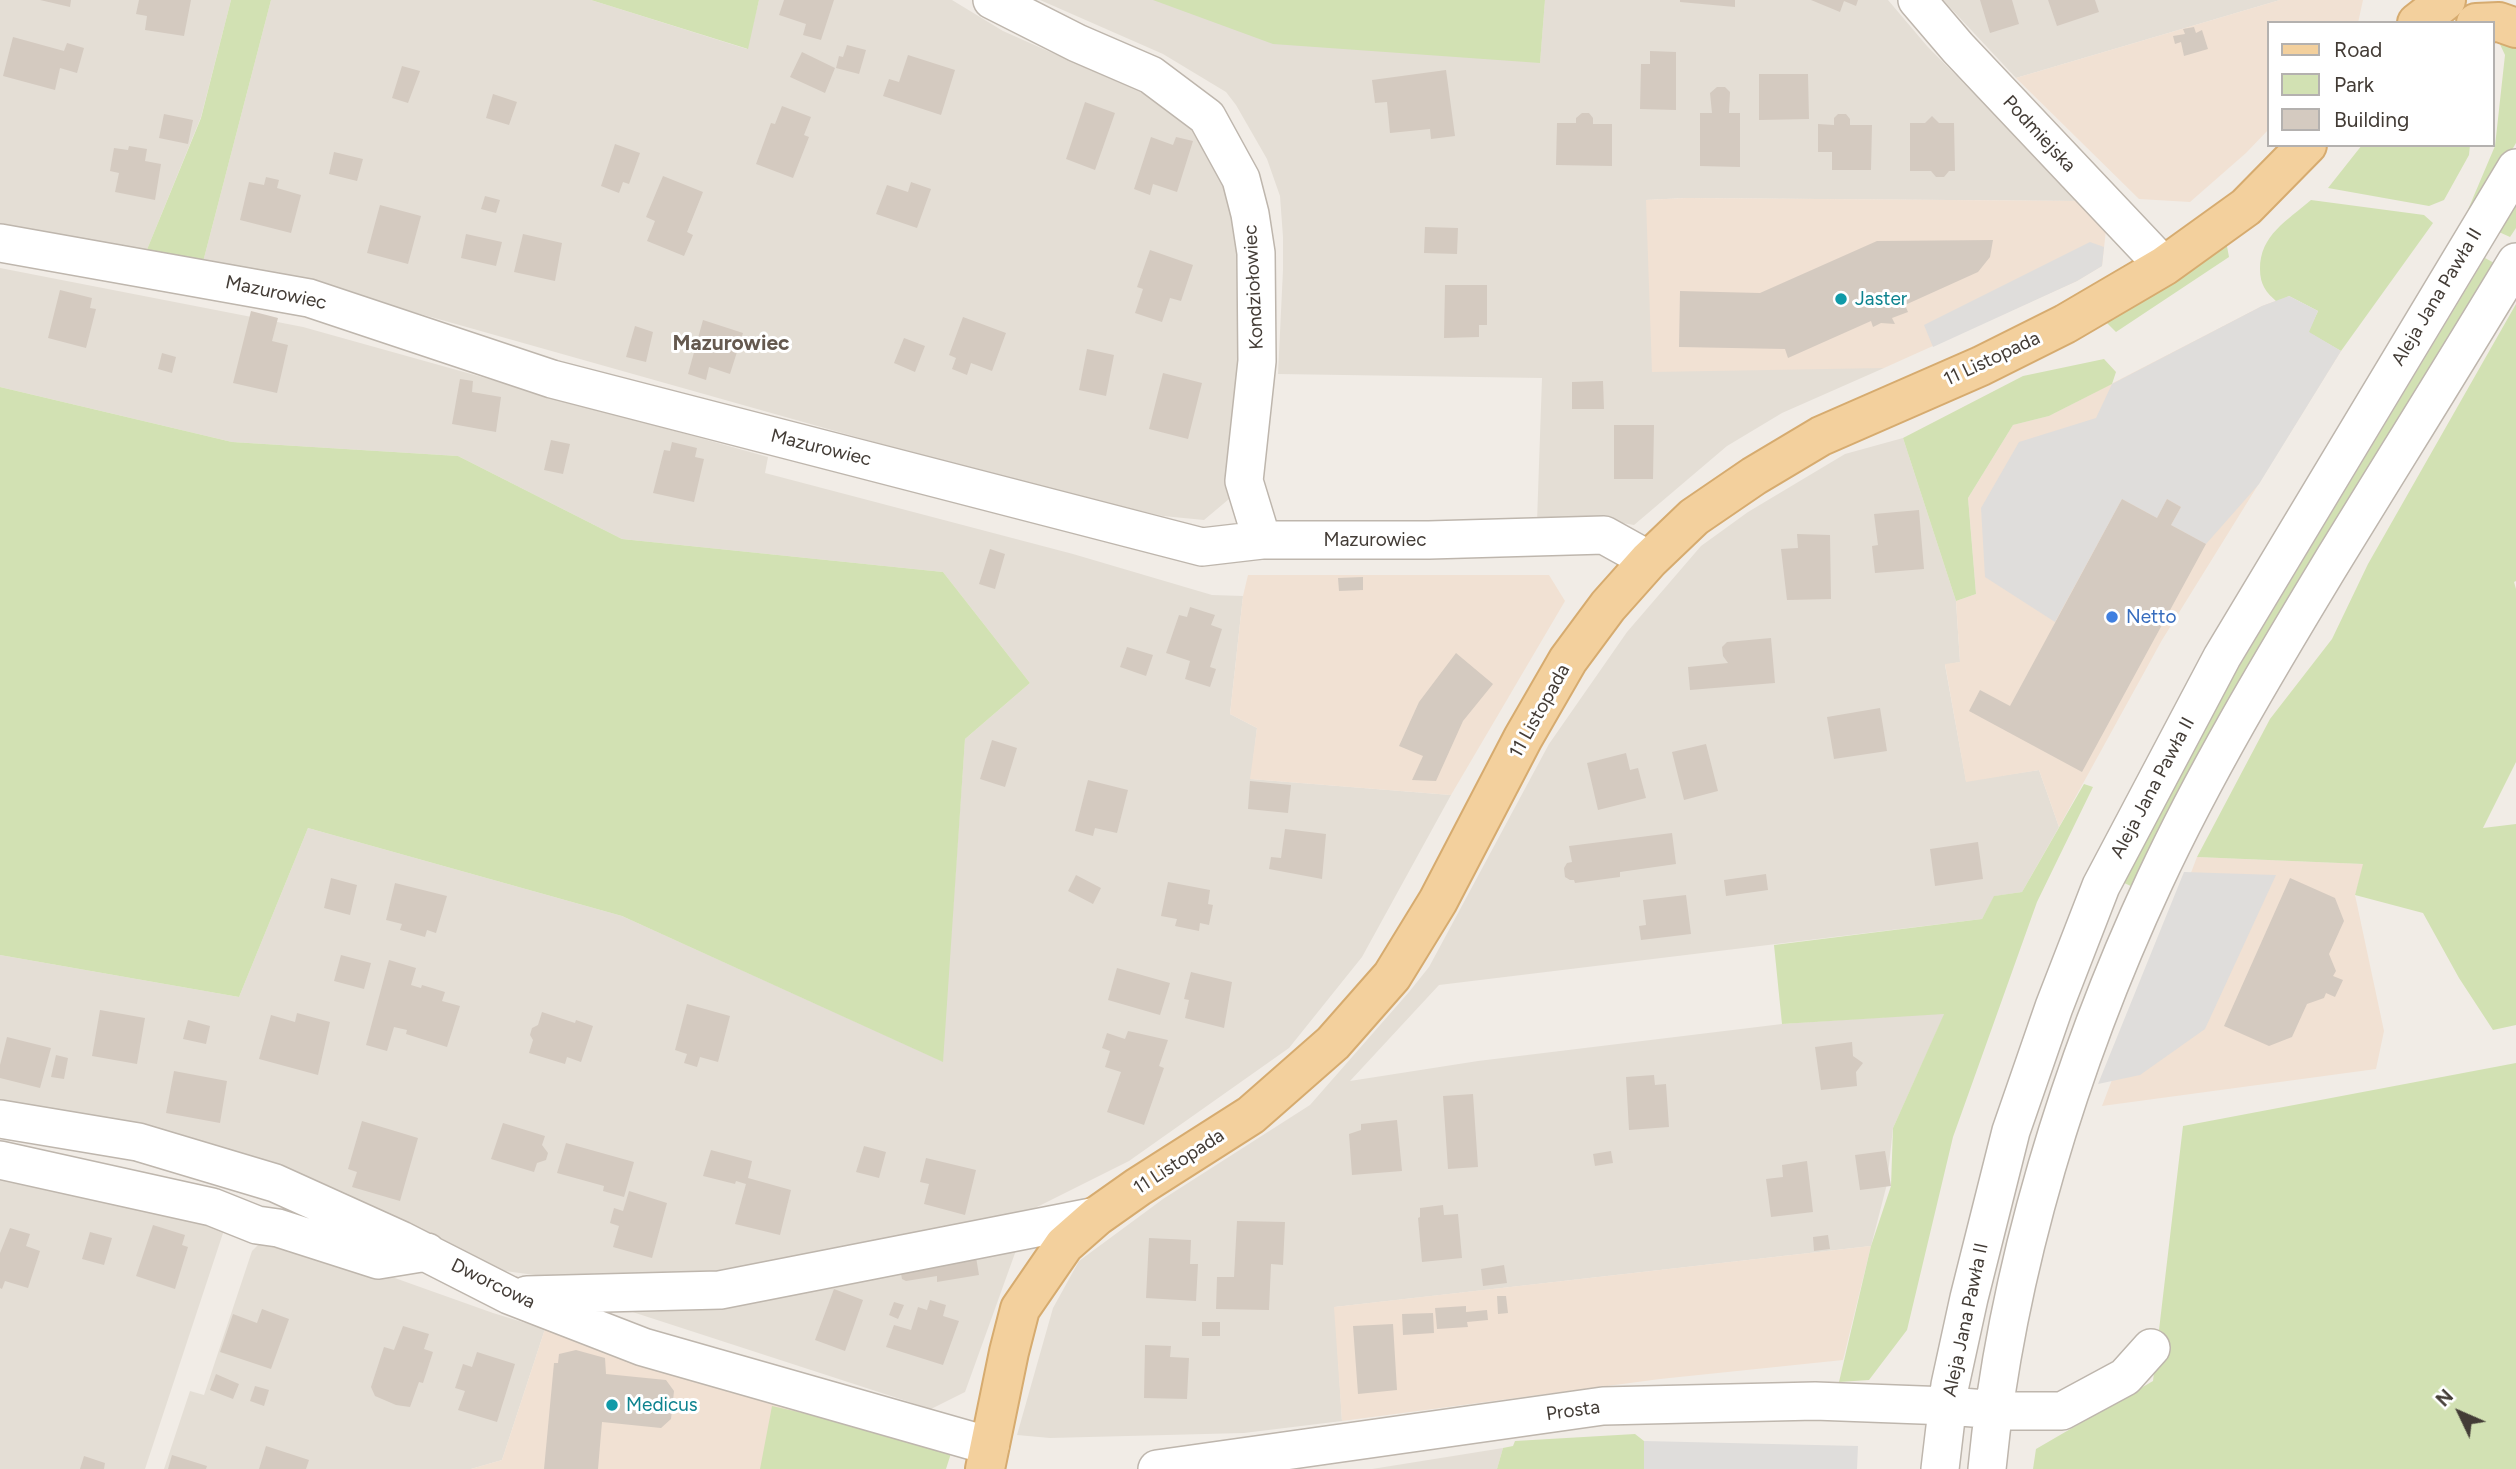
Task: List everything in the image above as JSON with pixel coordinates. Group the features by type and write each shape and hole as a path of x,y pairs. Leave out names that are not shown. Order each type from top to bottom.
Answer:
{"main road":[{"path":"2495,22 2516,28"},
{"name":"11 Listopada","path":"987,1458 1020,1309 1064,1245 1097,1216 1251,1115 1333,1043 1392,975 1438,901 1523,738 1568,660 1608,606 1649,560 1694,517 1754,476 1821,436 1981,366 2065,324 2164,265 2246,207 2305,147"}],"street":[{"name":"Kondziołowiec","path":"992,0 1077,43 1151,75 1207,117 1241,179 1250,214 1256,267 1257,361 1244,481 1262,540"},
{"name":"Podmiejska","path":"1917,0 1958,48 2164,265"},
{"name":"Aleja Jana Pawła II","path":"1940,1469 1950,1385 2011,1131 2054,1007 2101,886 2222,657 2516,168"},
{"name":"Mazurowiec","path":"0,243 310,298 552,379 1202,547 1262,540 1429,540 1604,535 1649,560"},
{"path":"1987,1469 1993,1410 2014,1297 2057,1138 2088,1042 2148,896 2260,681 2510,275"},
{"name":"Dworcowa","path":"0,1119 138,1142 275,1183 414,1246 509,1295 643,1347 987,1458"},
{"path":"0,1160 212,1207 257,1224 278,1228 378,1260 414,1246"},
{"path":"509,1295 720,1290 1097,1216"},
{"name":"Prosta","path":"1157,1469 1603,1406 1815,1401 2062,1411 2125,1377 2151,1348"}],"shaded area":[{"path":"0,0 231,0 201,117 146,252 0,223"},
{"path":"271,0 591,0 747,49 759,0 952,0 1003,31 1142,93 1196,125 1236,201 1239,270 1238,366 1229,499 1204,520 1163,516 1023,484 314,284 203,262"},
{"path":"1040,0 1241,0 1540,62 1545,0 1888,0 1927,46 2080,201 1646,200 1843,368 1884,368 1782,413 1727,446 1634,525 1593,518 1537,522 1542,378 1278,374 1283,270 1280,196 1267,159 1236,105 1226,92 1163,54"},
{"path":"1943,0 2280,0 2016,78"},
{"path":"2280,0 2363,0 2358,21 2268,21 2268,130 2190,202 2139,199 2016,78"},
{"path":"1646,200 2080,201 2106,230 2102,266 2077,281 1884,368 1652,372"},
{"path":"2090,242 2104,247 2102,266 2077,281 1933,347 1924,325"},
{"path":"0,268 303,327 768,457 765,473 1073,554 1212,595 1243,596 1230,714 1257,728 1251,779 1451,795 1362,957 1289,1048 1129,1161 1033,1209 993,1225 633,1288 505,1271 442,1246 0,1105 0,955 239,997 308,828 622,916 942,1061 965,739 1030,683 943,572 622,539 458,456 232,442 0,387"},
{"path":"2289,296 2309,332 2341,351 2162,640 2059,827 2039,770 1966,782 1945,664 1960,662 1956,601 1976,594 1968,498 2013,425 2049,416 2262,306"},
{"path":"2289,296 2318,311 2309,332 2341,351 2259,484 2206,544 2171,525 2181,507 2167,499 2157,518 2122,499 2055,622 1985,577 1981,508 2019,442 2096,418 2112,384 2262,306"},
{"path":"1903,438 1956,601 1960,662 1945,665 1966,781 2039,770 2059,827 2022,892 1995,896 1982,919 1439,985 1350,1081 1478,1061 1782,1024 1945,1013 1893,1128 1887,1184 1871,1246 1335,1307 1342,1421 1244,1433 1050,1438 1017,1435 1053,1308 1079,1261 1163,1199 1310,1105 1409,992 1429,967 1549,744 1627,632 1701,546 1748,512 1845,454"},
{"path":"1248,575 1549,575 1565,601 1451,795 1250,779 1257,728 1230,714 1243,596"},
{"path":"2197,857 2364,864 2355,895 2384,1031 2376,1069 2102,1106"},
{"path":"2184,872 2276,875 2205,1029 2140,1075 2098,1084"},
{"path":"0,1167 227,1221 145,1469 0,1469"},
{"path":"277,1236 545,1329 502,1460 471,1469 164,1469 190,1391 204,1395 252,1251 260,1243"},
{"path":"1019,1242 965,1392 931,1409 611,1305"},
{"path":"1871,1246 1843,1360 1660,1379 1342,1421 1334,1307"},
{"path":"545,1329 918,1450 929,1469 471,1469 502,1460"},
{"path":"1644,1441 1858,1446 1857,1469 1644,1469"},
{"path":"1503,1448 1497,1469 1372,1469"}],"green space":[{"path":"231,0 271,0 203,262 146,252 201,118"},
{"path":"591,0 759,0 748,49"},
{"path":"1153,0 1545,0 1540,63 1273,44"},
{"path":"2497,38 2516,43 2516,143 2473,216 2467,212 2495,147 2505,55"},
{"path":"2360,147 2470,147 2469,155 2444,200 2429,206 2328,188"},
{"path":"2311,200 2424,215 2433,223 2341,351 2308,332 2318,311 2289,296 2277,302 2261,280 2261,257 2270,238 2284,222"},
{"path":"2516,205 2516,228 2510,237 2499,232"},
{"path":"2226,241 2229,257 2116,332 2106,322"},
{"path":"2485,258 2496,264 2215,722 2133,887 2122,882 2201,730"},
{"path":"2516,304 2516,762 2483,828 2516,824 2516,1025 2493,1030 2459,978 2423,913 2355,895 2363,864 2197,857 2270,719 2332,639 2368,564"},
{"path":"2104,359 2116,372 2112,384 2049,416 2013,425 1968,498 1976,594 1956,601 1903,438 2023,376"},
{"path":"0,387 232,442 458,456 622,539 943,572 1030,683 965,739 943,1062 622,916 308,828 239,997 0,955"},
{"path":"2084,784 2093,787 2037,902 1953,1137 1907,1330 1869,1380 1839,1382 1871,1246 1891,1186 1893,1128 1944,1014 1782,1024 1774,945 1982,919 1994,896 2022,892"},
{"path":"2516,1063 2516,1469 2033,1469 2036,1449 2153,1381 2183,1126"},
{"path":"772,1406 953,1447 946,1469 760,1469"},
{"path":"1635,1434 1644,1441 1644,1469 1497,1469 1503,1448 1513,1446 1515,1441"}],"building":[{"path":"40,0 71,0 70,7"},
{"path":"139,0 191,0 184,36 145,30 147,16 136,14"},
{"path":"784,0 834,0 821,40 803,35 806,24 779,15"},
{"path":"1735,0 1735,7 1680,2"},
{"path":"1811,0 1858,0 1856,6 1844,1 1840,12"},
{"path":"1980,0 2012,0 2019,24 1990,33"},
{"path":"2048,0 2095,0 2099,12 2057,26"},
{"path":"2194,27 2196,33 2202,30 2208,49 2184,56 2181,42 2175,44 2173,36 2185,34 2183,29"},
{"path":"13,37 64,51 67,43 84,48 77,73 60,68 55,90 3,76"},
{"path":"847,45 866,50 859,74 836,68 839,56 843,57"},
{"path":"1650,51 1676,52 1676,110 1640,109 1641,64 1650,64"},
{"path":"802,52 835,68 825,93 790,77"},
{"path":"908,55 955,70 941,115 883,96 889,79 899,82"},
{"path":"402,66 420,71 408,103 392,98"},
{"path":"1446,70 1455,136 1431,139 1430,129 1390,133 1387,102 1375,103 1372,80"},
{"path":"1759,74 1808,74 1809,119 1759,120"},
{"path":"1717,87 1725,87 1730,92 1729,113 1740,113 1740,167 1700,166 1700,113 1712,113 1710,93"},
{"path":"493,94 517,102 509,125 486,118"},
{"path":"1085,102 1115,113 1095,170 1066,159"},
{"path":"782,106 811,117 804,135 809,137 793,178 756,164 771,123 775,124"},
{"path":"1582,113 1589,113 1593,124 1612,124 1612,166 1556,165 1557,123 1576,123 1576,118"},
{"path":"164,114 193,120 188,144 159,138"},
{"path":"1838,114 1846,114 1850,125 1872,125 1871,170 1832,170 1832,152 1818,152 1818,124 1834,125 1834,118"},
{"path":"1932,116 1939,123 1954,123 1955,171 1949,171 1944,177 1936,177 1931,171 1910,171 1910,123 1925,123"},
{"path":"1151,137 1173,145 1176,137 1193,141 1177,192 1153,184 1150,195 1134,189"},
{"path":"615,144 640,153 629,184 623,182 619,193 601,186"},
{"path":"129,146 147,149 145,161 161,164 155,200 115,192 119,173 110,171 114,148 128,150"},
{"path":"334,152 363,159 357,181 329,174"},
{"path":"663,176 703,192 687,232 693,235 684,256 647,241 655,221 646,217"},
{"path":"266,177 279,180 277,188 301,195 291,233 240,220 249,182 264,185"},
{"path":"911,182 931,189 917,228 876,214 887,185 908,192"},
{"path":"485,196 500,200 496,213 481,209"},
{"path":"380,205 421,216 408,264 367,253"},
{"path":"1425,227 1458,228 1457,254 1424,253"},
{"path":"466,234 502,242 496,266 461,258"},
{"path":"523,234 562,243 555,281 514,272"},
{"name":"Jaster","path":"1993,240 1990,257 1978,272 1905,305 1908,312 1892,318 1895,324 1881,323 1873,327 1871,321 1788,358 1785,349 1679,347 1680,291 1760,293 1877,241"},
{"path":"1150,250 1193,265 1181,301 1170,298 1162,322 1135,313 1143,289 1137,287"},
{"path":"1445,285 1487,285 1487,325 1479,325 1479,337 1444,338"},
{"path":"60,290 92,298 90,308 96,309 86,348 48,338"},
{"path":"251,311 278,318 272,341 288,345 277,393 233,383"},
{"path":"963,317 1006,333 992,371 971,363 967,375 952,369 956,358 949,355"},
{"path":"703,320 743,333 730,374 709,367 706,380 688,374"},
{"path":"635,326 653,332 646,362 626,357"},
{"path":"904,338 925,346 915,372 894,363"},
{"path":"1087,349 1114,355 1106,396 1079,390"},
{"path":"162,353 176,357 172,373 158,369"},
{"path":"1163,373 1202,383 1188,439 1149,429"},
{"path":"460,379 473,381 472,392 501,397 496,432 452,424"},
{"path":"1603,381 1604,409 1572,409 1572,382"},
{"path":"1614,425 1654,425 1653,479 1614,479"},
{"path":"551,440 570,444 563,474 544,470"},
{"path":"672,442 697,448 695,457 704,459 694,502 653,493 664,450 670,451"},
{"name":"Netto","path":"2122,499 2157,518 2167,499 2181,507 2171,525 2206,544 2082,772 1969,711 1980,690 2010,706"},
{"path":"1919,510 1924,569 1875,573 1872,546 1878,545 1874,514"},
{"path":"1797,534 1830,535 1831,599 1787,600 1781,549 1798,548"},
{"path":"990,549 1005,554 995,589 979,584"},
{"path":"1363,577 1363,590 1339,591 1338,578"},
{"path":"1190,607 1215,615 1211,625 1222,629 1210,667 1216,669 1210,687 1185,679 1190,661 1166,653 1179,615 1187,617"},
{"path":"1771,638 1775,683 1690,690 1688,667 1728,663 1723,656 1722,647 1727,642"},
{"path":"1127,647 1153,655 1146,676 1120,667"},
{"path":"1456,653 1493,684 1463,721 1436,781 1412,780 1423,756 1399,746 1419,702"},
{"path":"1880,708 1887,751 1834,759 1827,717"},
{"path":"992,740 1017,748 1005,787 980,779"},
{"path":"1706,744 1718,791 1684,800 1672,752"},
{"path":"1626,753 1630,770 1638,768 1646,798 1598,810 1587,763"},
{"path":"1088,780 1128,790 1117,833 1095,828 1093,836 1075,831"},
{"path":"1250,781 1291,785 1288,813 1248,809"},
{"path":"1285,829 1326,834 1322,879 1269,869 1271,857 1281,858"},
{"path":"1672,833 1676,864 1620,872 1620,877 1575,883 1565,877 1564,868 1567,863 1572,862 1569,846"},
{"path":"1978,842 1983,879 1935,886 1930,849"},
{"path":"1766,874 1768,890 1726,896 1724,880"},
{"path":"1076,875 1101,888 1093,904 1068,891"},
{"path":"331,878 357,885 350,915 324,908"},
{"path":"2290,878 2335,898 2344,921 2329,954 2336,971 2333,976 2343,980 2335,997 2326,993 2324,998 2307,1004 2292,1037 2269,1046 2224,1026"},
{"path":"1168,882 1210,890 1208,904 1213,905 1209,925 1200,923 1199,931 1175,926 1177,919 1161,916"},
{"path":"395,883 447,896 436,933 427,930 425,937 400,930 402,924 386,920"},
{"path":"1686,895 1691,934 1641,940 1639,926 1646,925 1643,900"},
{"path":"341,955 371,963 364,989 334,981"},
{"path":"389,960 416,968 411,985 421,988 422,985 445,992 442,1001 460,1006 447,1047 406,1034 407,1030 394,1027 387,1051 366,1045"},
{"path":"1117,968 1170,983 1160,1015 1108,1000"},
{"path":"1191,972 1232,982 1224,1028 1185,1018 1189,1000 1184,999"},
{"path":"687,1004 730,1016 718,1062 700,1057 697,1067 684,1063 687,1054 675,1050"},
{"path":"100,1010 145,1018 137,1064 92,1056"},
{"path":"542,1012 593,1026 581,1062 567,1057 565,1064 529,1053 533,1040 530,1035 532,1028 538,1025"},
{"path":"297,1013 330,1022 318,1075 259,1059 271,1015 295,1022"},
{"path":"188,1020 210,1026 206,1044 183,1039"},
{"path":"1128,1031 1168,1040 1159,1066 1164,1068 1144,1125 1107,1112 1121,1072 1105,1067 1110,1051 1102,1048 1107,1033 1125,1039"},
{"path":"7,1037 51,1048 40,1088 0,1078 0,1065"},
{"path":"1852,1042 1853,1056 1863,1063 1856,1072 1857,1086 1821,1090 1815,1047"},
{"path":"56,1055 68,1058 64,1079 51,1077"},
{"path":"174,1071 227,1081 220,1123 166,1113"},
{"path":"1654,1075 1655,1085 1666,1084 1669,1127 1629,1130 1626,1077"},
{"path":"1473,1094 1478,1167 1448,1169 1443,1096"},
{"path":"1397,1120 1402,1171 1352,1175 1349,1134 1361,1130 1361,1124"},
{"path":"362,1121 418,1138 400,1201 352,1187 357,1172 348,1169"},
{"path":"503,1123 545,1136 542,1145 548,1153 546,1160 537,1163 534,1172 491,1159"},
{"path":"566,1143 634,1162 624,1197 603,1191 604,1186 557,1173"},
{"path":"864,1146 886,1152 879,1178 856,1172"},
{"path":"711,1150 752,1161 748,1178 791,1190 780,1235 735,1224 746,1184 703,1176"},
{"path":"1611,1151 1613,1163 1595,1166 1593,1154"},
{"path":"1885,1151 1891,1186 1860,1190 1855,1155"},
{"path":"926,1158 976,1170 965,1215 924,1204 929,1184 920,1182"},
{"path":"1807,1161 1813,1212 1771,1217 1766,1179 1783,1177 1782,1165"},
{"path":"629,1191 667,1203 652,1258 613,1247 619,1226 610,1223 614,1208 623,1211"},
{"path":"1443,1205 1444,1215 1458,1214 1462,1258 1422,1262 1418,1218 1420,1208"},
{"path":"1237,1221 1285,1222 1283,1265 1271,1264 1269,1310 1216,1309 1217,1277 1234,1277"},
{"path":"153,1225 185,1235 182,1245 188,1247 175,1289 136,1276"},
{"path":"10,1228 30,1234 26,1246 40,1251 28,1288 5,1281 2,1289 0,1288 0,1253"},
{"path":"90,1232 112,1238 104,1265 82,1259"},
{"path":"1828,1235 1830,1249 1814,1251 1813,1237"},
{"path":"1149,1238 1191,1240 1190,1264 1198,1264 1196,1301 1146,1298"},
{"path":"975,1251 979,1275 937,1282 937,1276 906,1281 902,1279 899,1263"},
{"path":"1504,1265 1507,1283 1483,1286 1481,1269"},
{"path":"834,1289 863,1300 845,1351 815,1340"},
{"path":"1497,1296 1506,1296 1508,1313 1498,1314"},
{"path":"930,1300 946,1305 943,1316 959,1321 943,1365 886,1347 894,1325 911,1330 918,1307 927,1310"},
{"path":"894,1302 904,1305 898,1319 889,1315"},
{"path":"1466,1306 1466,1312 1487,1310 1488,1320 1467,1322 1468,1327 1437,1329 1435,1308"},
{"path":"262,1309 289,1319 271,1369 220,1352 233,1314 257,1323"},
{"path":"1433,1313 1434,1333 1403,1335 1402,1314"},
{"path":"1202,1322 1220,1322 1220,1336 1202,1336"},
{"path":"1393,1324 1397,1390 1358,1394 1353,1326"},
{"path":"403,1326 429,1334 424,1349 433,1352 423,1383 419,1382 410,1407 396,1405 375,1396 371,1387 384,1347 394,1350"},
{"path":"1145,1345 1171,1346 1170,1357 1189,1358 1187,1399 1144,1398"},
{"name":"Medicus","path":"576,1350 605,1358 606,1374 666,1380 674,1391 671,1419 661,1428 602,1422 598,1469 544,1469 554,1363 558,1363 559,1354"},
{"path":"477,1352 515,1364 497,1422 458,1410 465,1391 455,1388 463,1364 472,1367"},
{"path":"216,1374 239,1384 233,1399 210,1390"},
{"path":"255,1386 269,1390 264,1406 250,1401"},
{"path":"266,1446 309,1460 306,1469 259,1469"},
{"path":"172,1455 207,1466 206,1469 168,1469"},
{"path":"84,1456 105,1463 104,1469 80,1469"}],"place":[{"name":"Jaster","path":"1841,299"},
{"name":"Netto","path":"2112,617"},
{"name":"Medicus","path":"612,1405"}],"district":[{"name":"Mazurowiec","path":"731,344"}]}
